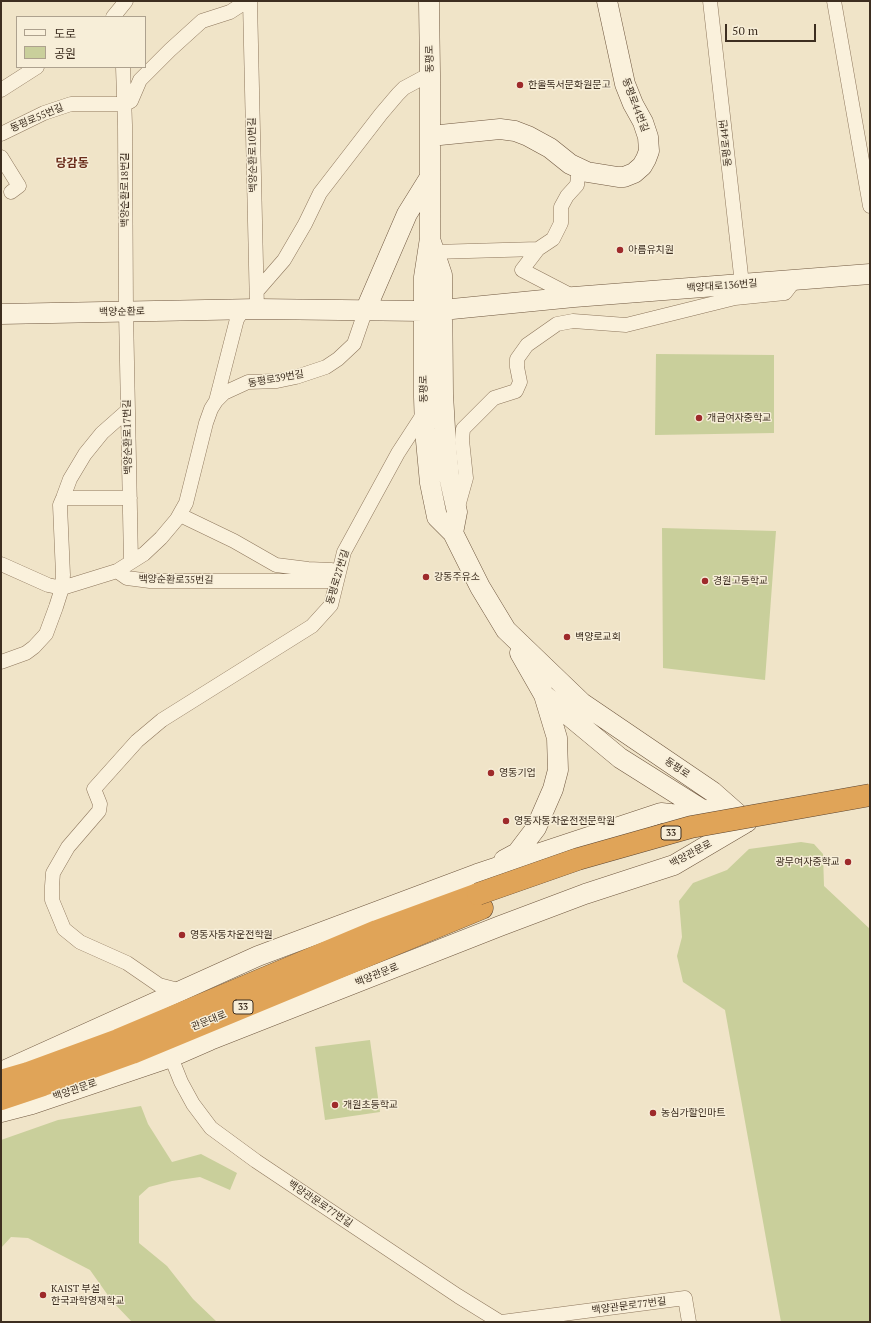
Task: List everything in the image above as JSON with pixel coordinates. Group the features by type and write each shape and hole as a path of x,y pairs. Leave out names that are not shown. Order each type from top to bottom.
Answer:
{"highway":[{"name":"33","path":"479,892 578,859 691,827 870,795"},
{"name":"33","path":"479,892 582,872 695,842 870,810"},
{"name":"관문대로","path":"1,1081 28,1073 118,1040 377,931 479,892"},
{"name":"관문대로","path":"1,1099 43,1086 132,1053 479,892"}],"main road":[{"name":"동평로","path":"429,1 432,245 442,275 433,310 424,413 430,483 437,517 453,533 480,587 506,630 582,704 713,792 747,822"},
{"name":"동평로44번길","path":"430,136 500,129 515,131 550,148 570,164 587,172 618,177 634,173 642,166 649,150 648,137 633,104 626,84 607,1"},
{"name":"동평로39번길","path":"366,309 407,214 430,177"},
{"name":"백양대로136번길","path":"433,310 574,297 870,274"},
{"name":"백양순환로","path":"1,314 126,312 252,303 366,309 433,310"},
{"name":"동평로","path":"433,310 449,476 457,512 453,533"},
{"path":"479,892 517,853 536,828 553,789 558,770 557,738 544,695 506,630"},
{"path":"544,695 620,758 694,805 701,809 747,822"},
{"name":"백양관문로","path":"1,1072 258,956 479,892 661,813 747,822 870,802"},
{"name":"백양관문로","path":"1,1112 32,1104 171,1057 210,1040 500,926 585,894 674,865 747,822"}],"street":[{"path":"114,16 126,1"},
{"path":"125,104 131,101 140,80 202,21 230,12 248,1"},
{"name":"백양순환로10번길","path":"248,1 252,303"},
{"name":"동평로44번","path":"710,1 742,284"},
{"path":"834,1 870,206"},
{"path":"1,90 35,68"},
{"name":"백양순환로18번길","path":"123,68 125,104 126,312"},
{"path":"216,401 237,319 252,303 284,260 305,224 320,193 380,114 404,88 430,74"},
{"name":"동평로55번길","path":"1,134 44,113 71,104 125,104"},
{"path":"1,156 18,186 11,192"},
{"path":"574,297 522,270 538,249 553,239 561,223 562,207 567,196 577,185 579,168"},
{"path":"432,245 538,249"},
{"path":"457,512 466,478 462,440 463,429 494,398 516,392 520,382 517,359 527,345 557,324 573,321 626,325 735,298 785,293 795,280"},
{"name":"동평로39번길","path":"117,571 144,554 161,538 180,515 188,496 206,423 211,409 216,401 224,393 248,382 296,377 326,367 338,359 354,344 366,309"},
{"name":"백양순환로17번길","path":"126,312 131,562"},
{"path":"1,662 26,653 34,648 46,634 52,621 62,588 64,575 60,505 62,498 70,479 85,454 102,433 128,410"},
{"name":"동평로27번길","path":"182,991 159,985 127,963 80,942 64,929 52,900 53,873 68,847 99,811 100,804 94,790 137,741 162,720 312,626 331,605 344,552 398,453 424,413"},
{"path":"62,498 130,498"},
{"path":"180,515 234,541 276,565 331,570 336,581"},
{"path":"1,564 48,585 62,588 117,571"},
{"name":"백양순환로35번길","path":"117,571 127,578 150,581 336,581"},
{"name":"백양관문로77번길","path":"171,1057 181,1082 193,1104 211,1128 269,1170 458,1296 501,1322 685,1298 689,1322"}],"green space":[{"path":"656,354 774,355 774,433 655,435"},
{"path":"662,528 776,531 765,680 663,668"},
{"path":"801,842 814,844 823,854 824,886 870,929 870,1322 781,1322 725,1010 683,982 677,956 682,937 679,901 693,883 727,870 749,849"},
{"path":"370,1040 380,1112 325,1120 315,1047"},
{"path":"141,1106 148,1124 172,1162 201,1154 237,1173 230,1190 200,1177 172,1181 149,1187 139,1196 139,1243 167,1266 193,1299 217,1322 132,1322 112,1301 90,1270 28,1238 11,1237 1,1248 1,1140 58,1120"}],"place":[{"name":"한울독서문화원문고","path":"520,85"},
{"name":"아름유치원","path":"620,250"},
{"name":"개금여자중학교","path":"699,418"},
{"name":"강동주유소","path":"426,577"},
{"name":"경원고등학교","path":"705,581"},
{"name":"백양로교회","path":"567,637"},
{"name":"영동기업","path":"491,773"},
{"name":"영동자동차운전전문학원","path":"506,821"},
{"name":"광무여자중학교","path":"848,862"},
{"name":"영동자동차운전학원","path":"182,935"},
{"name":"개원초등학교","path":"335,1105"},
{"name":"농심가할인마트","path":"653,1113"},
{"name":"KAIST 부설 한국과학영재학교","path":"43,1295"}],"district":[{"name":"당감동","path":"72,164"}]}
